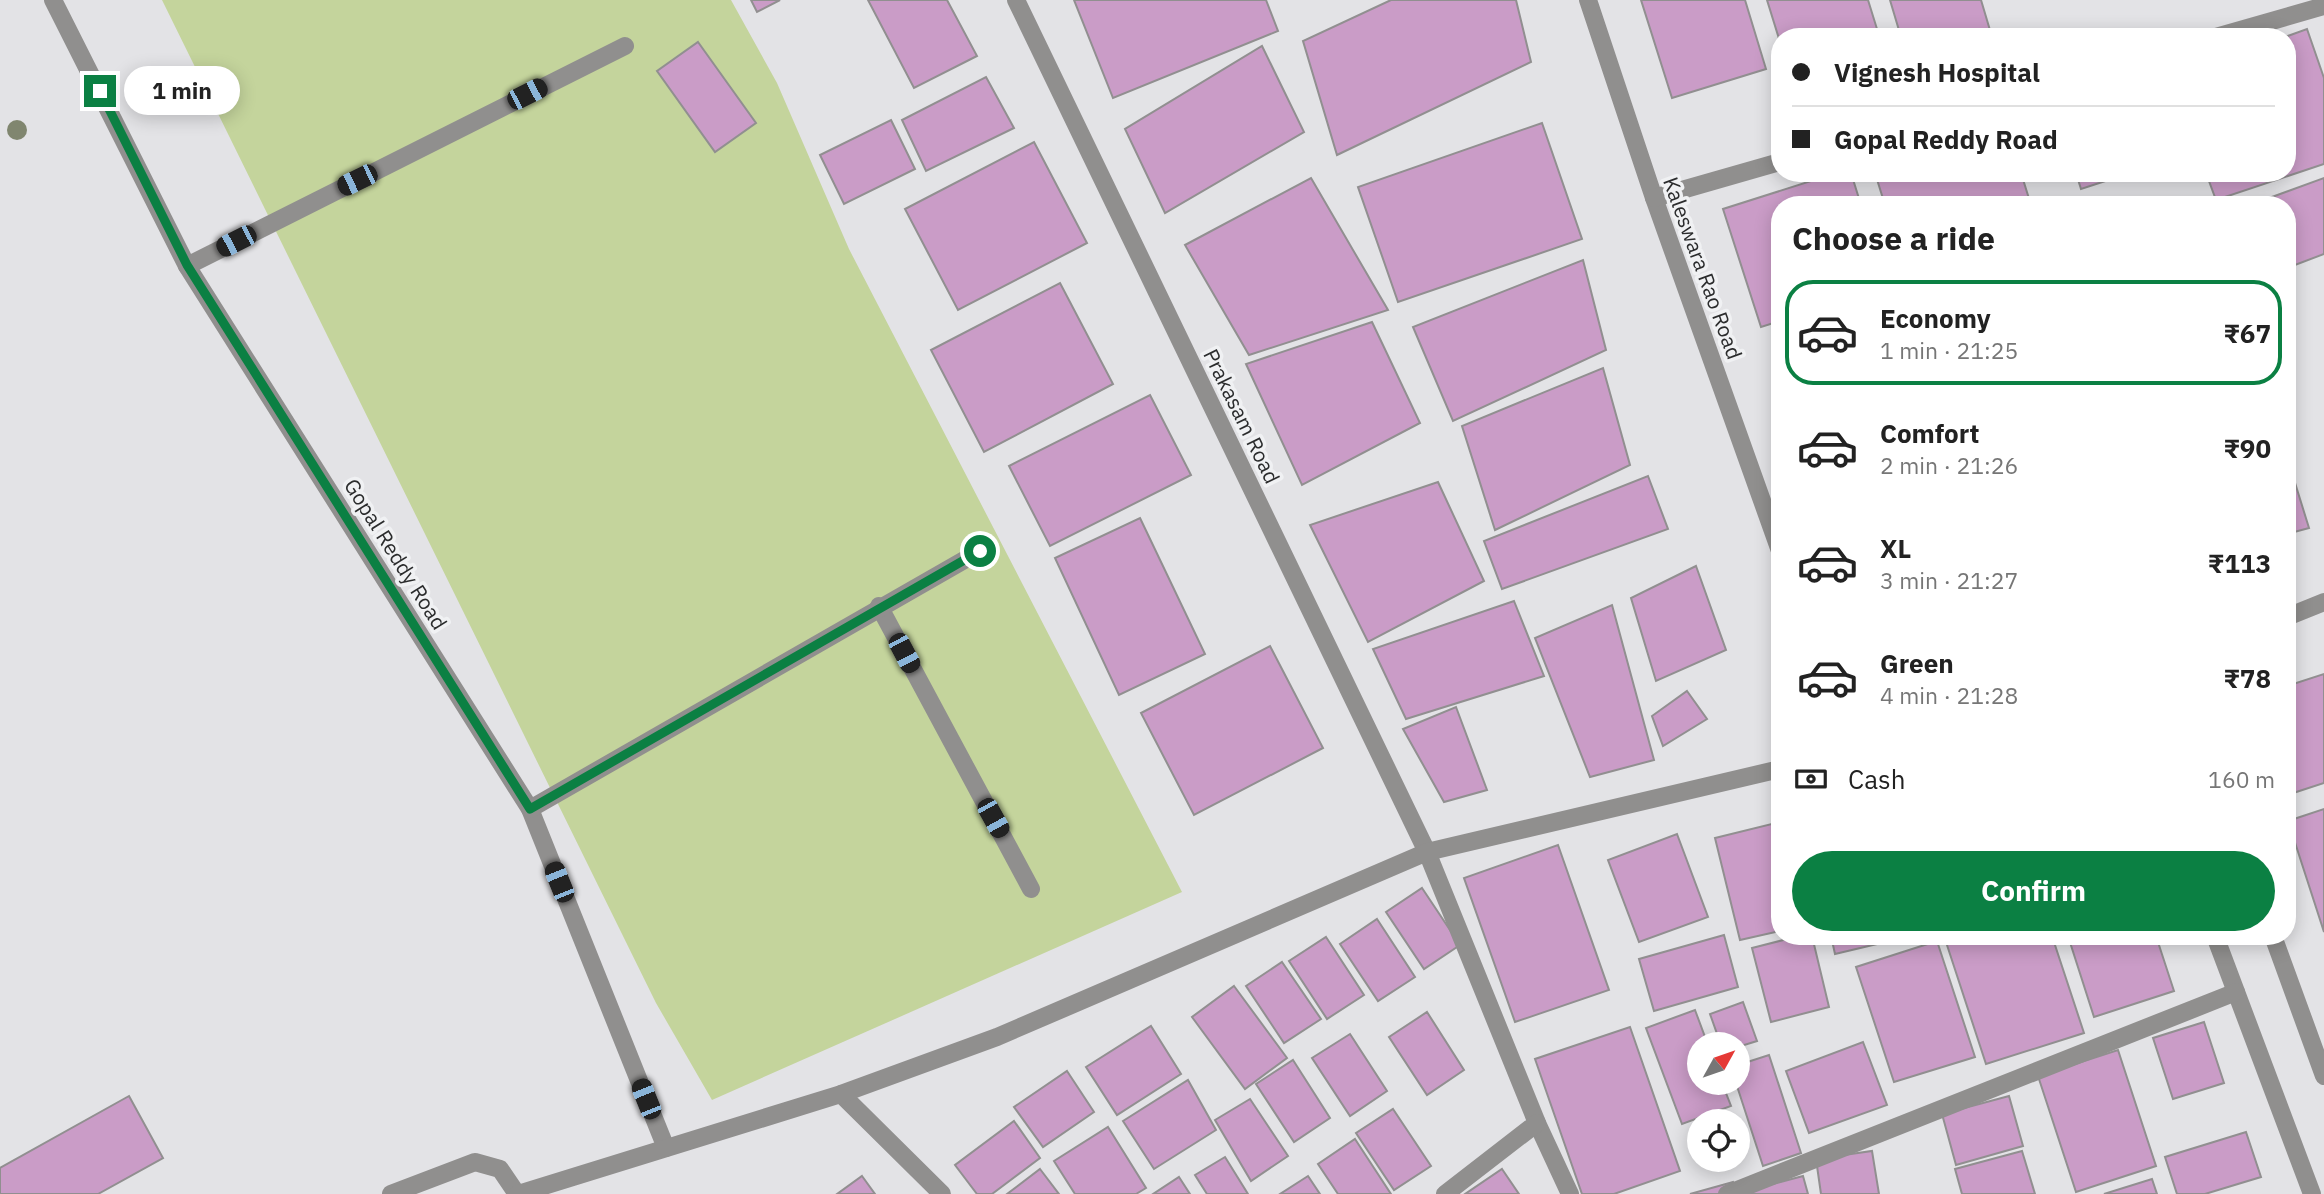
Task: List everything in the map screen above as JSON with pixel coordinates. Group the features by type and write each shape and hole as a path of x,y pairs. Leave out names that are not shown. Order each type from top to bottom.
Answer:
{"street":[{"name":"Gopal Reddy Road","path":"53,0 187,265 530,809 666,1148"},
{"name":"Prakasam Road","path":"1016,0 1427,852 1537,1123 1570,1194"},
{"name":"Kaleswara Rao Road","path":"1588,0 1654,198 1771,526"},
{"path":"2247,28 2324,6"},
{"path":"187,265 625,46"},
{"path":"1654,198 1771,165"},
{"path":"530,809 879,606 980,551"},
{"path":"2296,613 2324,602"},
{"path":"879,606 1031,889"},
{"path":"391,1194 475,1162 500,1169 518,1194 565,1187 666,1148 841,1094 997,1037 1427,852 1771,771"},
{"path":"2218,945 2312,1194"},
{"path":"2276,945 2324,1076"},
{"path":"1727,1194 2236,992"},
{"path":"841,1094 942,1194"},
{"path":"1445,1194 1537,1123"}],"green space":[{"path":"162,0 731,0 777,83 849,249 1182,892 712,1100 656,1003"}],"building":[{"path":"751,0 780,0 757,12"},
{"path":"868,0 947,0 977,56 914,88"},
{"path":"1074,0 1266,0 1278,31 1113,98"},
{"path":"1391,0 1516,0 1531,62 1337,155 1303,41"},
{"path":"1641,0 1745,0 1766,69 1672,98"},
{"path":"1767,0 1868,0 1877,28 1776,28"},
{"path":"1890,0 1981,0 1989,28 1898,28"},
{"path":"2307,29 2324,78 2324,164 2296,173 2296,33"},
{"path":"698,42 756,123 715,152 657,71"},
{"path":"1262,46 1304,132 1165,213 1125,129"},
{"path":"986,77 1014,128 926,171 902,120"},
{"path":"891,120 915,169 844,204 820,155"},
{"path":"1542,123 1582,239 1398,302 1358,187"},
{"path":"1034,142 1087,243 958,310 905,209"},
{"path":"1311,178 1388,310 1249,355 1185,245"},
{"path":"2324,178 2324,254 2296,265 2296,196 2275,196"},
{"path":"1808,182 1854,182 1858,196 1771,196 1771,324 1761,327 1723,209"},
{"path":"1878,182 2024,182 2028,196 1882,196"},
{"path":"2079,182 2102,182 2081,189"},
{"path":"2209,182 2270,182 2228,196 2215,196"},
{"path":"1583,260 1606,350 1453,421 1413,327"},
{"path":"1060,283 1113,384 984,452 931,350"},
{"path":"1372,322 1420,423 1302,485 1246,364"},
{"path":"1603,368 1630,465 1495,530 1462,426"},
{"path":"1150,395 1191,475 1050,546 1009,466"},
{"path":"1648,476 1668,529 1502,589 1484,541"},
{"path":"1438,482 1484,581 1368,642 1310,525"},
{"path":"2296,486 2309,528 2296,532"},
{"path":"1140,518 1205,654 1119,695 1055,558"},
{"path":"1696,566 1726,650 1656,681 1631,598"},
{"path":"1514,601 1544,676 1406,719 1373,649"},
{"path":"1612,605 1654,760 1590,777 1535,638"},
{"path":"1270,646 1323,748 1194,815 1141,713"},
{"path":"2324,674 2324,783 2296,792 2296,683"},
{"path":"1687,691 1707,719 1663,746 1652,716"},
{"path":"1456,707 1487,790 1444,802 1403,729"},
{"path":"2324,809 2324,932 2296,846 2296,818"},
{"path":"1771,824 1771,933 1740,940 1715,838"},
{"path":"1677,834 1708,917 1639,942 1608,860"},
{"path":"1558,845 1609,990 1515,1022 1464,878"},
{"path":"1422,888 1460,945 1424,969 1386,912"},
{"path":"1377,919 1415,977 1378,1001 1340,944"},
{"path":"1724,935 1738,987 1654,1011 1639,959"},
{"path":"1326,937 1364,995 1327,1019 1289,961"},
{"path":"1771,943 1814,945 1829,1007 1771,1022 1752,948"},
{"path":"1833,945 1873,945 1835,954"},
{"path":"1925,945 1938,945 1975,1057 1894,1082 1856,967"},
{"path":"1947,945 2055,945 2084,1033 1986,1064"},
{"path":"2071,945 2159,945 2174,991 2094,1017"},
{"path":"1282,962 1321,1019 1284,1043 1246,986"},
{"path":"1234,986 1287,1058 1245,1089 1192,1017"},
{"path":"1743,1002 1757,1041 1750,1043 1750,1032 1716,1032 1710,1014"},
{"path":"1695,1010 1703,1032 1687,1032 1687,1096 1727,1096 1731,1106 1723,1109 1687,1109 1687,1122 1682,1124 1646,1028"},
{"path":"1427,1012 1464,1070 1427,1095 1389,1037"},
{"path":"2204,1022 2224,1083 2173,1099 2153,1038"},
{"path":"1151,1026 1181,1074 1117,1115 1086,1067"},
{"path":"1630,1027 1680,1171 1614,1194 1582,1194 1535,1059"},
{"path":"1350,1034 1387,1091 1350,1116 1312,1058"},
{"path":"1863,1042 1887,1105 1809,1133 1786,1071"},
{"path":"2118,1050 2156,1166 2076,1192 2038,1076"},
{"path":"1769,1055 1801,1153 1763,1166 1750,1126 1750,1109 1744,1109 1740,1096 1750,1096 1750,1061"},
{"path":"1293,1060 1330,1118 1294,1142 1256,1084"},
{"path":"1067,1071 1094,1112 1043,1147 1014,1107"},
{"path":"1188,1080 1216,1130 1154,1169 1123,1121"},
{"path":"129,1096 163,1158 98,1194 0,1194 0,1168"},
{"path":"2009,1096 2023,1146 1956,1165 1942,1114"},
{"path":"1250,1099 1288,1156 1251,1181 1215,1120"},
{"path":"1393,1109 1431,1166 1394,1190 1356,1133"},
{"path":"1014,1121 1040,1158 992,1194 977,1194 955,1165"},
{"path":"1108,1127 1146,1188 1136,1194 1075,1194 1054,1161"},
{"path":"2246,1132 2261,1177 2205,1194 2177,1194 2165,1157"},
{"path":"1355,1139 1391,1194 1338,1194 1318,1164"},
{"path":"1872,1151 1879,1194 1821,1194 1816,1159"},
{"path":"2022,1151 2035,1194 1962,1194 1955,1169"},
{"path":"1225,1157 1248,1194 1207,1194 1195,1175"},
{"path":"1040,1169 1059,1194 1007,1194"},
{"path":"1502,1169 1519,1194 1465,1194"},
{"path":"862,1176 875,1194 837,1194"},
{"path":"1308,1176 1320,1194 1280,1194"},
{"path":"1803,1176 1808,1194 1751,1194 1750,1190"},
{"path":"1179,1177 1190,1194 1153,1194"},
{"path":"2152,1179 2157,1194 2104,1194"},
{"path":"1733,1182 1736,1194 1690,1194"}],"route":[{"path":"100,91 187,265 530,809 879,606 980,551"}]}
